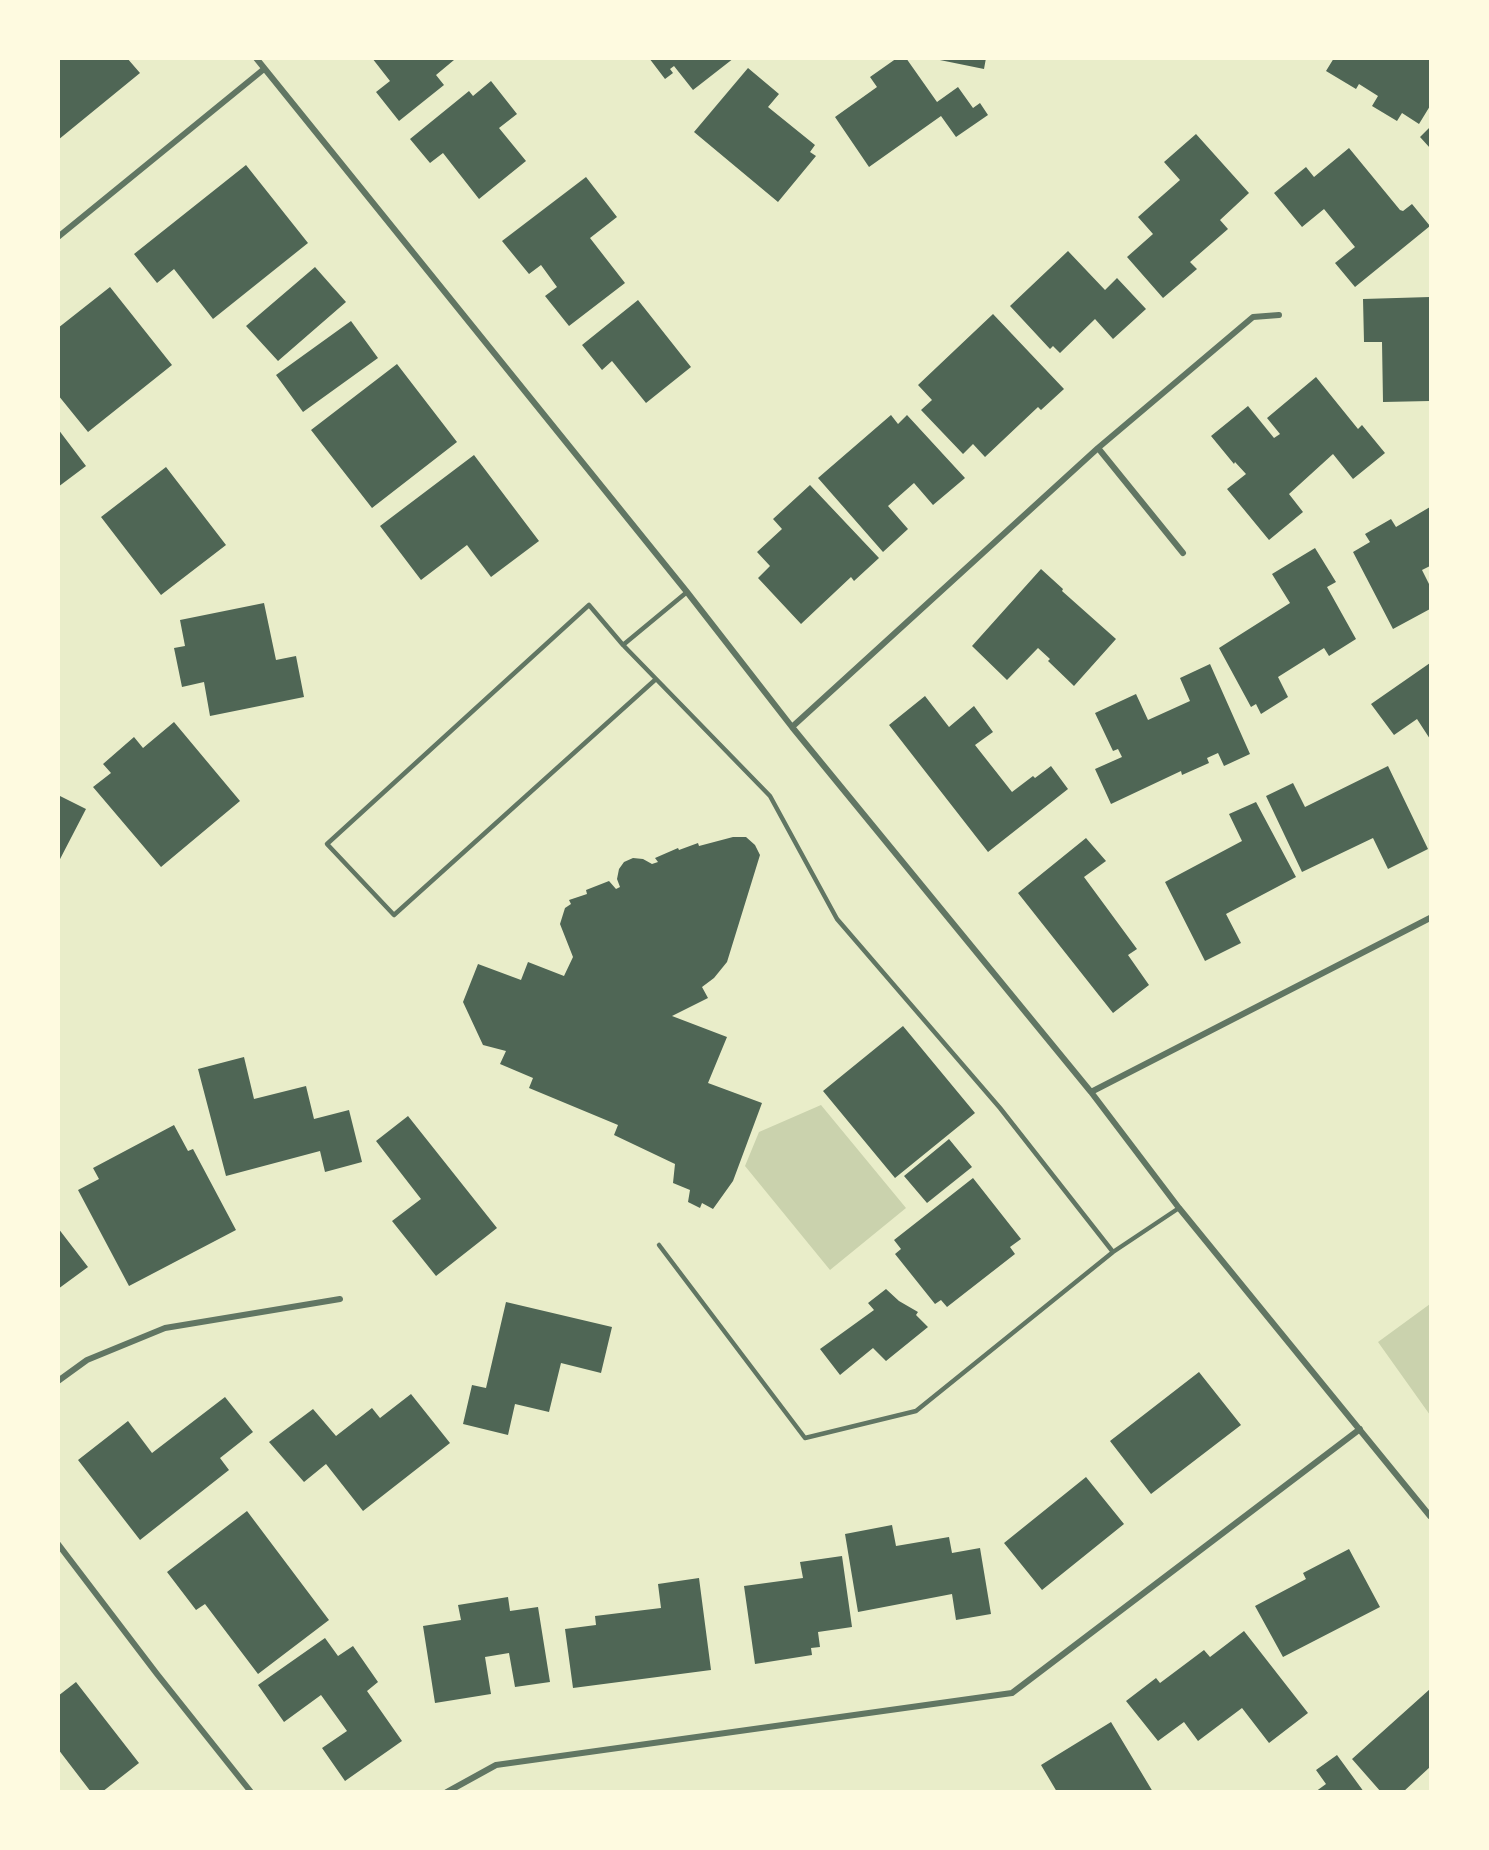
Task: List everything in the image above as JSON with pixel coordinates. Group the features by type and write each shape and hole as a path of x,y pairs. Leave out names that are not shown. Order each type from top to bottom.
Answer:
{"street":[{"path":"256,58 687,592 792,727 1091,1092 1179,1208 1431,1516"},
{"path":"58,237 264,69"},
{"path":"792,727 1098,448 1253,317 1279,315"},
{"path":"1098,448 1183,553"},
{"path":"1091,1092 1431,918"},
{"path":"58,1381 87,1360 165,1328 340,1299"},
{"path":"447,1791 496,1765 1012,1693 1360,1429"},
{"path":"58,1544 157,1674 251,1791"}],"lane":[{"path":"623,645 687,592"},
{"path":"656,679 394,915 327,844 589,605 623,645 770,796 837,919 1000,1108 1113,1252"},
{"path":"659,1245 805,1438 916,1411 1113,1252 1179,1208"}],"green space":[{"path":"821,1105 906,1208 830,1270 745,1166 759,1132"},
{"path":"1430,1304 1430,1415 1378,1342"}],"building":[{"path":"58,58 127,58 140,73 58,140"},
{"path":"372,58 453,58 454,60 436,75 444,85 399,121 376,92 390,81"},
{"path":"649,58 734,58 693,90 674,66 670,69 673,73 665,79"},
{"path":"897,58 906,58 937,102 958,87 973,108 980,103 988,115 956,137 941,116 869,167 835,117 877,87 870,77"},
{"path":"930,58 986,58 984,69"},
{"path":"1334,58 1430,58 1430,106 1419,124 1402,113 1397,121 1372,106 1378,96 1359,84 1356,89 1326,71"},
{"path":"748,68 779,94 768,107 815,145 810,152 816,156 778,202 694,132"},
{"path":"491,81 517,114 499,128 526,161 479,199 443,153 430,163 410,139 469,91 473,96"},
{"path":"1430,127 1430,148 1420,137"},
{"path":"1196,134 1249,193 1220,220 1228,229 1190,262 1197,269 1163,298 1127,257 1153,234 1138,217 1180,180 1164,162"},
{"path":"1349,148 1400,210 1403,211 1412,204 1430,226 1355,287 1335,263 1355,247 1324,209 1302,227 1274,193 1306,167 1314,177"},
{"path":"246,165 308,243 213,319 174,269 157,283 134,254"},
{"path":"586,177 617,217 590,238 625,283 569,326 545,296 557,287 541,265 529,274 502,241"},
{"path":"1068,251 1105,290 1117,278 1146,309 1113,339 1095,319 1060,353 1053,346 1050,349 1010,306"},
{"path":"315,267 346,302 278,361 246,326"},
{"path":"110,287 172,365 88,432 58,395 58,328"},
{"path":"1430,297 1430,401 1383,402 1382,342 1364,342 1363,299"},
{"path":"638,300 691,367 646,403 612,361 602,370 582,345"},
{"path":"993,314 1064,389 1041,410 1038,407 985,457 973,444 963,454 921,410 932,400 918,385"},
{"path":"351,321 378,358 303,412 276,375"},
{"path":"397,364 457,442 372,508 311,430"},
{"path":"1316,377 1358,429 1362,425 1385,453 1353,479 1333,454 1289,494 1303,512 1269,540 1227,489 1246,474 1235,462 1234,464 1211,436 1248,406 1274,438 1280,434 1267,418"},
{"path":"891,415 898,424 907,415 965,478 933,505 914,483 888,506 908,529 883,552 818,478"},
{"path":"58,429 86,466 58,487"},
{"path":"474,455 539,541 491,577 467,545 421,580 380,526"},
{"path":"166,467 226,545 161,595 101,517"},
{"path":"810,485 879,558 854,581 851,577 801,624 758,578 770,566 757,552 782,529 773,519"},
{"path":"1430,507 1430,566 1422,570 1430,586 1430,609 1393,629 1353,552 1370,542 1365,534 1391,519 1396,527"},
{"path":"1315,548 1336,582 1327,587 1356,639 1329,656 1324,648 1278,677 1288,697 1261,714 1256,704 1251,707 1219,648 1290,603 1272,574"},
{"path":"1041,569 1116,639 1074,686 1038,648 1007,680 972,646"},
{"path":"264,603 276,660 296,656 304,697 210,716 204,682 182,687 174,648 185,646 180,620"},
{"path":"1430,663 1430,739 1417,719 1394,735 1371,704"},
{"path":"1210,664 1250,754 1224,766 1218,753 1207,758 1209,763 1182,775 1181,771 1111,804 1095,769 1122,757 1118,749 1113,751 1095,713 1136,694 1148,720 1190,701 1180,678"},
{"path":"925,696 949,727 974,706 993,732 975,745 1012,792 1051,766 1068,789 988,852 889,725"},
{"path":"174,722 240,801 161,867 93,787 111,773 103,764 134,737 143,748"},
{"path":"1388,766 1428,849 1388,869 1373,838 1302,872 1266,796 1293,783 1305,807"},
{"path":"58,795 86,809 58,863"},
{"path":"1256,802 1296,877 1226,914 1241,943 1205,961 1165,882 1242,841 1229,814"},
{"path":"733,837 746,837 755,845 760,855 727,962 714,978 702,987 708,998 672,1016 727,1037 708,1083 762,1103 733,1181 713,1209 702,1203 700,1208 688,1202 690,1190 673,1183 675,1164 614,1135 618,1125 529,1088 533,1078 500,1064 506,1051 483,1045 463,1002 478,964 521,980 528,962 564,976 573,957 560,924 565,908 571,904 569,900 587,894 586,890 609,881 616,889 620,887 617,879 619,869 624,862 633,858 643,859 652,864 658,862 655,858 678,848 679,850 698,843 699,846"},
{"path":"1086,838 1106,861 1084,877 1137,949 1128,955 1149,985 1113,1013 1018,893"},
{"path":"903,1026 975,1113 895,1178 823,1091"},
{"path":"244,1057 254,1099 306,1086 314,1119 349,1110 362,1162 325,1172 320,1151 226,1176 198,1069"},
{"path":"408,1116 497,1228 436,1276 392,1221 421,1199 376,1141"},
{"path":"174,1125 188,1151 193,1149 236,1230 129,1286 78,1190 99,1179 93,1168"},
{"path":"949,1139 972,1167 927,1203 904,1176"},
{"path":"973,1178 1021,1239 1010,1247 1015,1254 947,1307 941,1300 935,1304 895,1254 901,1249 894,1240"},
{"path":"58,1228 88,1267 58,1289"},
{"path":"886,1289 899,1301 918,1312 916,1315 928,1327 886,1361 873,1348 840,1375 820,1349 874,1310 868,1303"},
{"path":"506,1302 612,1327 601,1373 561,1363 549,1412 515,1404 508,1435 463,1424 472,1385 486,1388"},
{"path":"1199,1372 1241,1425 1151,1494 1110,1441"},
{"path":"411,1394 450,1443 363,1511 326,1464 304,1482 269,1442 313,1409 336,1436 372,1408 380,1418"},
{"path":"225,1397 253,1432 220,1458 229,1470 140,1540 78,1460 128,1421 152,1453"},
{"path":"1086,1477 1124,1524 1042,1590 1004,1543"},
{"path":"247,1511 329,1620 258,1674 205,1604 196,1610 167,1572"},
{"path":"892,1525 896,1546 949,1537 952,1553 980,1548 991,1614 956,1620 952,1594 858,1612 845,1534"},
{"path":"1349,1549 1380,1607 1283,1657 1255,1606 1306,1579 1303,1573"},
{"path":"842,1556 852,1627 818,1632 820,1647 811,1648 812,1655 755,1664 744,1586 803,1578 800,1562"},
{"path":"699,1578 711,1670 573,1688 565,1629 596,1625 595,1616 661,1608 658,1584"},
{"path":"508,1597 510,1611 538,1607 550,1682 515,1687 509,1653 485,1657 491,1694 435,1703 423,1626 461,1620 458,1605"},
{"path":"1244,1631 1308,1713 1269,1743 1242,1708 1198,1741 1184,1722 1158,1741 1126,1701 1156,1678 1160,1683 1204,1650 1210,1657"},
{"path":"325,1638 338,1656 353,1646 378,1682 367,1691 402,1741 345,1781 322,1748 347,1731 321,1695 284,1722 258,1685"},
{"path":"76,1682 139,1763 102,1792 91,1792 58,1749 58,1696"},
{"path":"1430,1689 1430,1767 1403,1792 1381,1792 1352,1759"},
{"path":"1111,1722 1153,1792 1057,1792 1041,1765"},
{"path":"1337,1755 1364,1792 1315,1792 1326,1784 1316,1770"}]}
